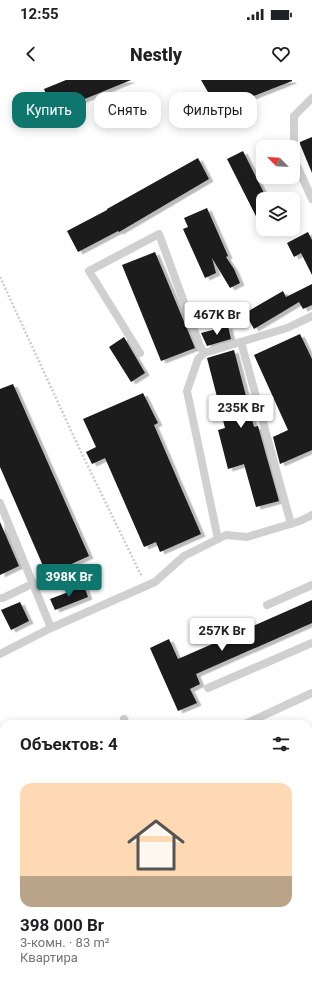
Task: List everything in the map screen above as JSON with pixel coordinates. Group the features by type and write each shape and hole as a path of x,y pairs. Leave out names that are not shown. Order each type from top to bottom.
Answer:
{"lane":[{"path":"312,98 294,116 294,159 312,199"},
{"path":"140,353 89,271 159,234 200,346 204,353"},
{"path":"218,538 187,391 198,359 204,353 287,328 312,316"},
{"path":"241,342 291,524"},
{"path":"0,503 34,583 51,628"},
{"path":"0,654 51,628 155,582 184,556 218,538 226,535 247,537 300,521 312,515"},
{"path":"0,598 3,598 34,583"},
{"path":"267,605 312,584"},
{"path":"208,688 312,643"},
{"path":"254,720 312,693"}],"path":[{"path":"0,277 81,452 146,586"}],"building":[{"path":"66,80 131,80 102,92 94,92 94,95 86,98 86,92 45,92 44,89"},
{"path":"201,80 292,80 257,95 257,92 208,92"},
{"path":"312,137 312,173 300,144 300,142"},
{"path":"243,151 256,177 256,184 260,184 264,192 256,192 256,216 227,159"},
{"path":"198,158 209,179 119,232 118,231 78,252 67,231"},
{"path":"207,208 228,256 226,257 234,269 240,283 230,288 212,258 216,273 205,278 183,229 188,227 184,218"},
{"path":"308,232 312,240 312,275 301,253 294,257 287,243"},
{"path":"155,252 195,348 161,361 122,265"},
{"path":"312,284 312,305 303,309 299,302 254,329 245,313 283,291 286,297"},
{"path":"228,326 231,339 207,346 201,333"},
{"path":"300,334 312,359 312,450 280,464 273,437 288,430 254,355"},
{"path":"124,337 145,373 131,382 109,347"},
{"path":"234,350 254,427 258,426 279,501 256,507 244,464 228,469 218,430 225,428 207,358"},
{"path":"13,384 89,556 47,575 0,467 0,389"},
{"path":"143,393 158,423 154,425 201,534 160,552 156,542 144,547 105,458 92,464 86,452 96,447 83,419"},
{"path":"0,522 19,566 0,575"},
{"path":"84,586 88,597 55,610 50,599"},
{"path":"312,600 312,623 196,674 200,684 190,689 197,703 178,711 150,648 169,639 178,659"},
{"path":"20,602 29,621 11,630 1,610"}]}
